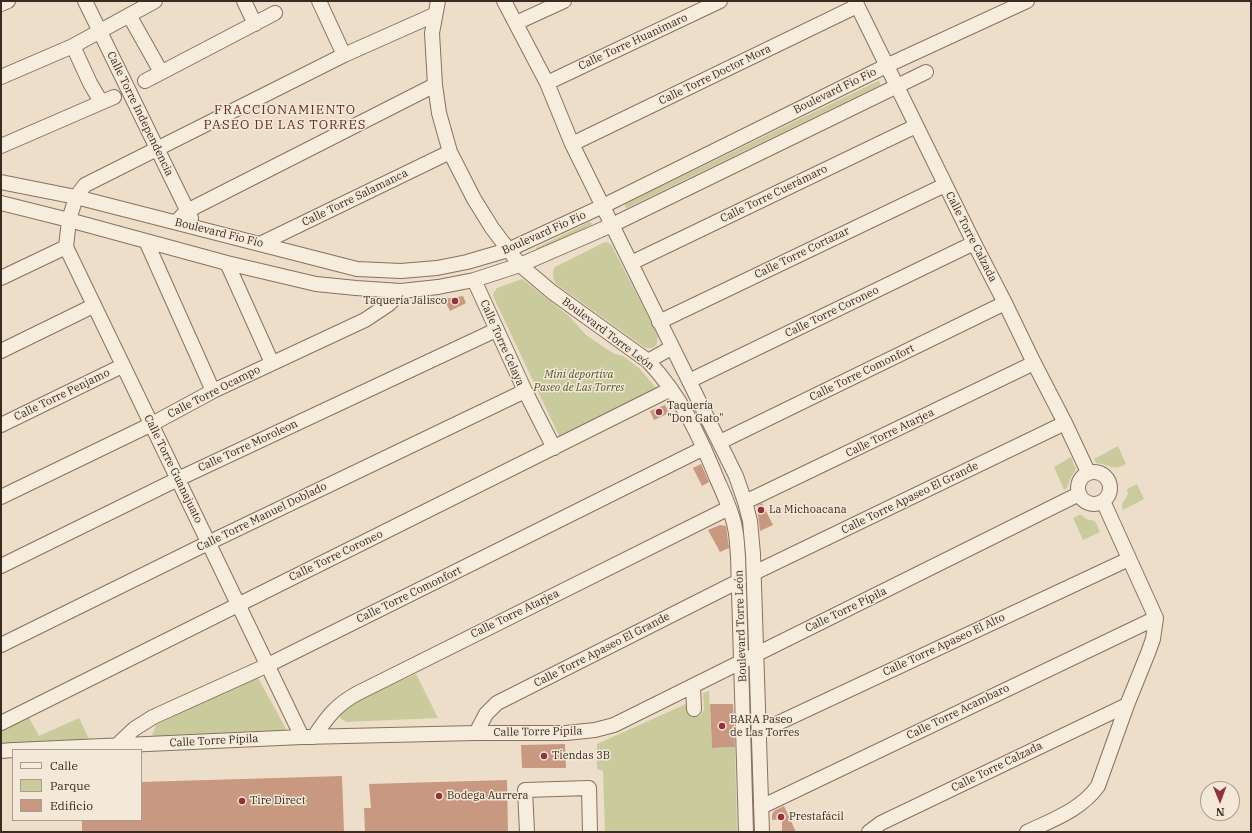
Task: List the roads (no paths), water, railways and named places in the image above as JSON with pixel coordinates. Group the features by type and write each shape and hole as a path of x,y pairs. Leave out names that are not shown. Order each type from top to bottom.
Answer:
{"street":[{"path":"1,4 8,1"},
{"name":"Calle Torre Independencia","path":"85,1 196,228"},
{"path":"1,77 73,46 155,1"},
{"path":"244,1 255,24"},
{"path":"319,1 344,55"},
{"name":"Boulevard Torre León","path":"438,1 434,15 432,34 435,85 439,112 450,152 474,199 508,250 520,265 552,292 648,361 686,410 704,448 729,508 735,528 739,581 746,832"},
{"name":"Boulevard Torre León","path":"504,1 546,83 572,144 659,322 720,442 736,476 745,502 750,521 754,572 762,832"},
{"path":"516,23 564,1"},
{"name":"Calle Torre Huanimaro","path":"546,83 720,1"},
{"name":"Boulevard Fio Fio","path":"1,182 76,197 357,270 401,271 437,268 508,250 603,206 886,66 1027,1"},
{"name":"Calle Torre Calzada","path":"856,3 896,87 1065,422 1088,472"},
{"name":"Calle Torre Doctor Mora","path":"572,144 856,3"},
{"path":"145,81 275,13"},
{"path":"129,15 161,72"},
{"path":"1,278 66,247 69,220 76,197 85,185 344,55 434,15"},
{"path":"1,146 108,100 90,83 73,46"},
{"name":"Boulevard Fio Fio","path":"1,203 228,263 316,284 401,291 438,287 474,280 520,265 612,225 926,72"},
{"path":"176,222 187,211 435,85"},
{"name":"Calle Torre Cuerámaro","path":"631,263 916,126"},
{"name":"Calle Torre Salamanca","path":"260,244 450,152"},
{"name":"Calle Torre Cortazar","path":"659,322 945,185"},
{"path":"146,241 213,391"},
{"name":"Calle Torre Coroneo","path":"689,381 974,243"},
{"name":"Calle Torre Guanajuato","path":"66,247 93,306 152,424 238,605 268,665 308,737"},
{"path":"228,263 272,363"},
{"name":"Calle Torre Celaya","path":"474,280 524,391 554,448"},
{"name":"Calle Torre Ocampo","path":"1,498 152,424 213,391 365,320 389,304 401,291"},
{"name":"Calle Torre Comonfort","path":"720,442 1005,303"},
{"path":"1,351 93,306"},
{"name":"Calle Torre Moroleon","path":"1,566 178,479 496,330"},
{"path":"648,361 672,348"},
{"name":"Calle Torre Atarjea","path":"745,502 1034,363"},
{"name":"Calle Torre Penjamo","path":"1,425 122,366"},
{"name":"Calle Torre Coroneo","path":"1,723 671,389"},
{"name":"Calle Torre Manuel Doblado","path":"1,645 208,543 524,391"},
{"name":"Calle Torre Apaseo El Grande","path":"754,572 1065,422"},
{"name":"Calle Torre Comonfort","path":"116,746 134,729 153,717 268,665 704,448"},
{"path":"1088,472 1103,474 1108,480 1110,488 1108,496 1103,501 1096,504 1089,504 1083,500 1077,488 1078,481 1088,472"},
{"name":"Calle Torre Pípila","path":"40,749 308,737 476,733 566,733 596,730 614,725 1079,494"},
{"path":"1027,832 1069,811 1091,796 1098,786 1127,705 1153,639 1156,618 1103,501"},
{"name":"Calle Torre Atarjea","path":"308,737 337,706 358,692 729,508"},
{"name":"Calle Torre Apaseo El Alto","path":"759,735 1129,559"},
{"name":"Calle Torre Apaseo El Grande","path":"476,733 486,714 497,703 739,581"},
{"name":"Calle Torre Acambaro","path":"761,803 1156,618"},
{"path":"693,686 694,709"},
{"name":"Calle Torre Calzada","path":"869,832 882,823 1127,705"},
{"name":"Calle Torre Pípila","path":"1,750 12,750"},
{"path":"526,832 525,790 589,788 590,832"}],"place":[{"name":"Taquería Jalisco","path":"455,301"},
{"name":"Taquería \"Don Gato\"","path":"659,412"},
{"name":"La Michoacana","path":"761,510"},
{"name":"BARA Paseo de Las Torres","path":"722,726"},
{"name":"Tiendas 3B","path":"544,756"},
{"name":"Bodega Aurrera","path":"439,796"},
{"name":"Tire Direct","path":"242,801"},
{"name":"Prestafácil","path":"781,817"}],"district":[{"name":"FRACCIONAMIENTO PASEO DE LAS TORRES","path":"285,118"}],"park label":[{"name":"Mini deportiva Paseo de Las Torres","path":"579,381"}]}
